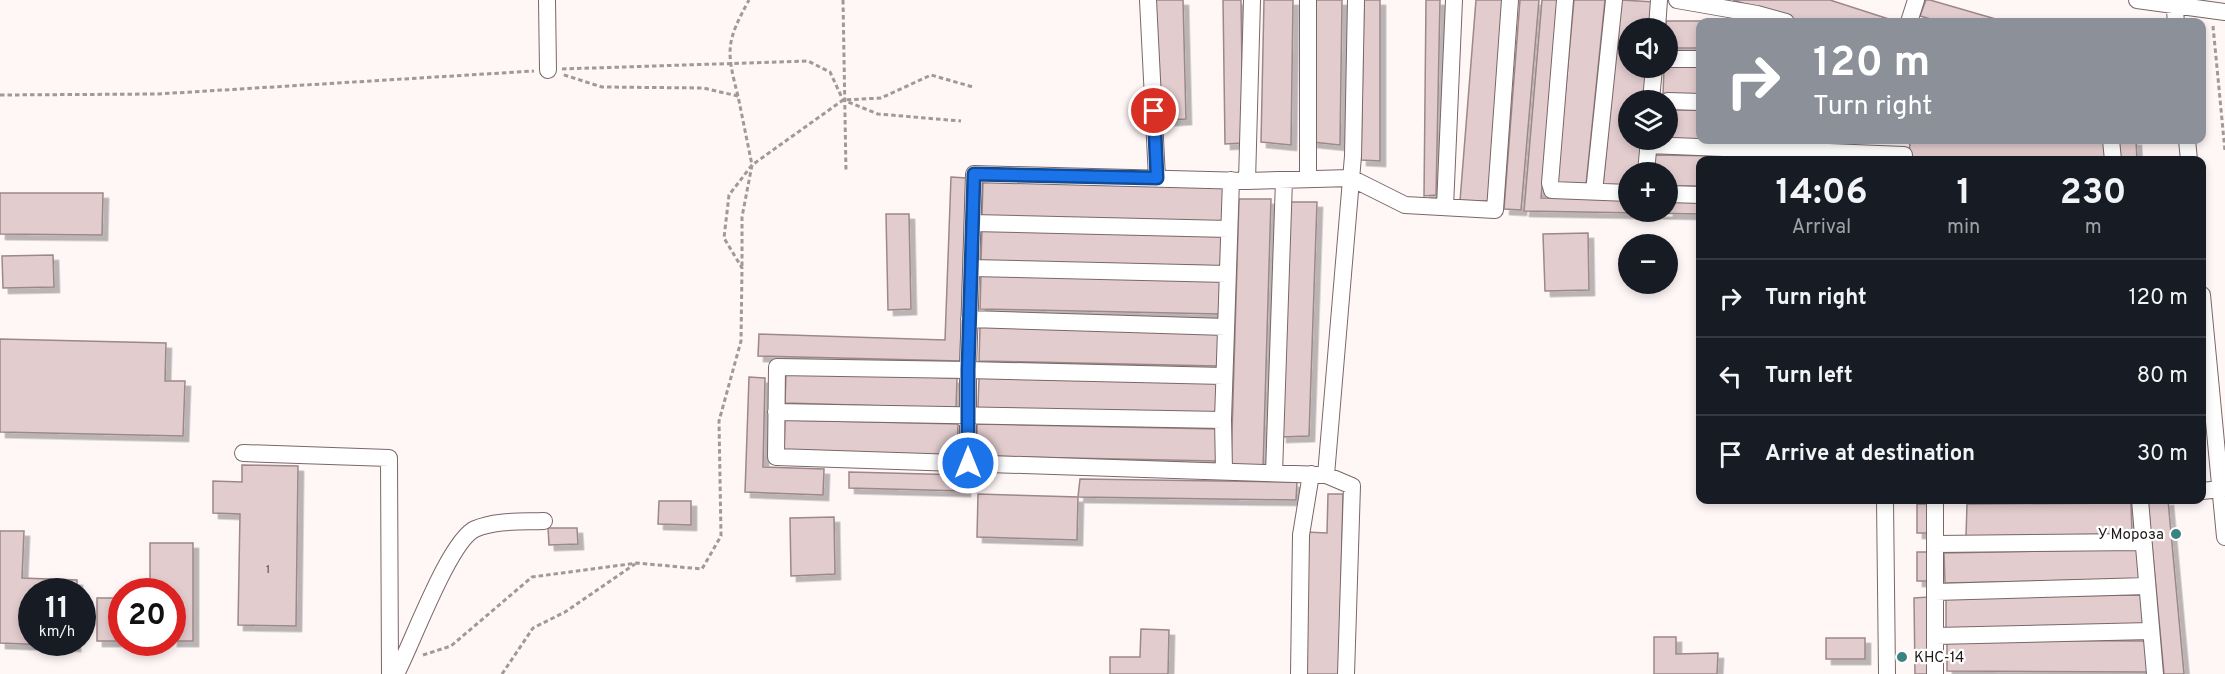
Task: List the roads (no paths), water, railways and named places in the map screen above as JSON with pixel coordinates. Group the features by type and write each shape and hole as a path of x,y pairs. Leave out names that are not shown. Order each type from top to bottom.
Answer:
{"street":[{"path":"547,0 548,70"},
{"path":"1148,0 1157,178"},
{"path":"1224,471 1223,420 1229,229 1239,180 1252,0"},
{"path":"1308,0 1308,179"},
{"path":"1299,674 1301,535 1319,475 1352,178 1356,0"},
{"path":"1445,207 1454,0"},
{"path":"968,463 969,319 974,174 1239,180 1352,178 1405,205 1495,210 1510,0"},
{"path":"1565,0 1550,183 1552,190 1557,192 1618,193"},
{"path":"1594,192 1614,0"},
{"path":"1658,18 1659,0"},
{"path":"1677,0 1772,18"},
{"path":"1914,18 1916,0"},
{"path":"2137,0 2174,2 2218,11"},
{"path":"2174,2 2176,18"},
{"path":"1678,59 1696,59"},
{"path":"1678,101 1696,102"},
{"path":"1678,143 1696,144"},
{"path":"1699,144 1904,152"},
{"path":"1274,473 1284,180"},
{"path":"1678,194 1696,195"},
{"path":"973,223 1229,229"},
{"path":"971,268 1227,274"},
{"path":"969,319 1226,327"},
{"path":"2206,338 2225,537"},
{"path":"1224,376 777,367 776,457 1319,475 1352,486 1346,674"},
{"path":"776,412 1223,420"},
{"path":"243,453 389,458 390,674"},
{"path":"2206,491 2220,489"},
{"path":"1885,504 1887,674"},
{"path":"1935,504 1935,674"},
{"path":"2140,504 2155,674"},
{"path":"399,667 452,554 473,530 497,524 544,521"},
{"path":"1935,544 2144,542"},
{"path":"1935,592 2147,586"},
{"path":"1935,636 2151,631"}],"place":[{"name":"У Мороза","path":"2176,534"},
{"name":"КНС-14","path":"1902,657"}]}
